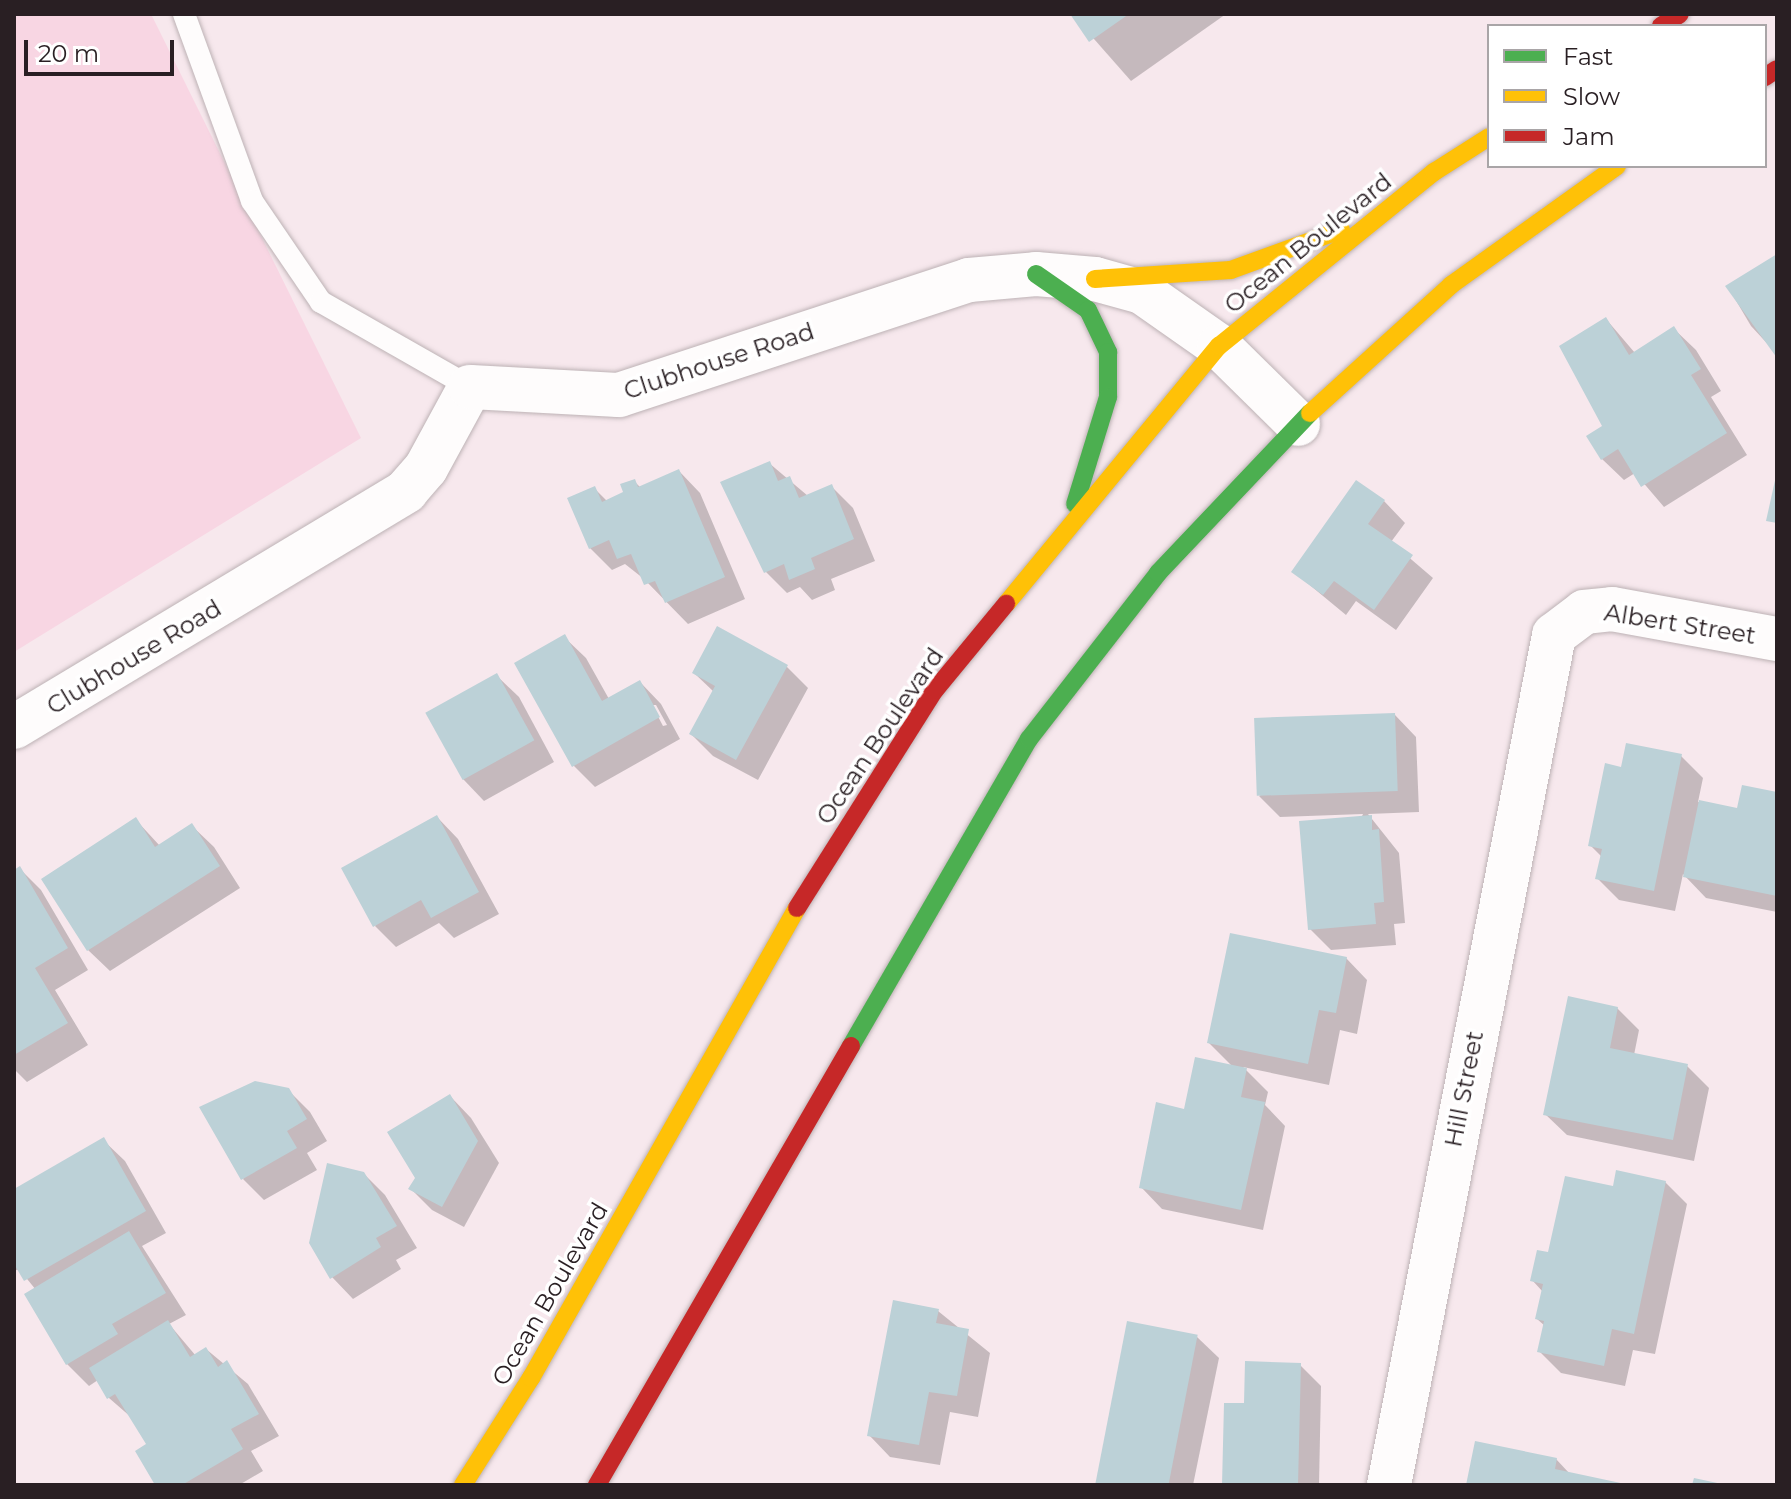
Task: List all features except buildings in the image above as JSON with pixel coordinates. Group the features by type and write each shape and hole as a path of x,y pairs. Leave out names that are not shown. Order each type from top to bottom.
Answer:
{"main road":[{"name":"Ocean Boulevard","path":"463,1485 539,1365 807,890 935,690 1219,346 1390,207 1487,138"},
{"path":"597,1485 1029,739 1158,573 1298,424 1451,285 1614,168"},
{"path":"1095,279 1231,270 1303,247 1390,207"},
{"path":"1036,274 1088,310 1108,352 1108,397 1069,526"}],"street":[{"name":"Clubhouse Road","path":"14,727 406,491 426,468 470,387 619,395 969,280 1036,274 1095,279 1142,292 1219,346 1298,424"},
{"name":"Albert Street","path":"1540,693 1554,635 1584,612 1612,609 1777,639"},
{"name":"Hill Street","path":"1389,1485 1540,693"}],"lane":[{"path":"184,14 252,201 321,302 470,387"}],"shaded area":[{"path":"14,14 151,14 361,438 14,652"}],"traffic: fast":[{"path":"1036,274 1088,310 1108,352 1108,397 1075,504"},
{"path":"851,1046 1029,739 1158,573 1310,413"}],"traffic: slow":[{"path":"1006,604 1219,346 1434,172 1487,138"},
{"path":"1310,413 1451,285 1614,168"},
{"path":"1095,279 1231,270 1341,230"},
{"path":"463,1485 531,1378 797,908"}],"traffic: jam":[{"path":"1664,24 1680,14"},
{"path":"1767,76 1777,69"},
{"path":"797,908 935,690 1006,604"},
{"path":"597,1485 851,1046"}]}
